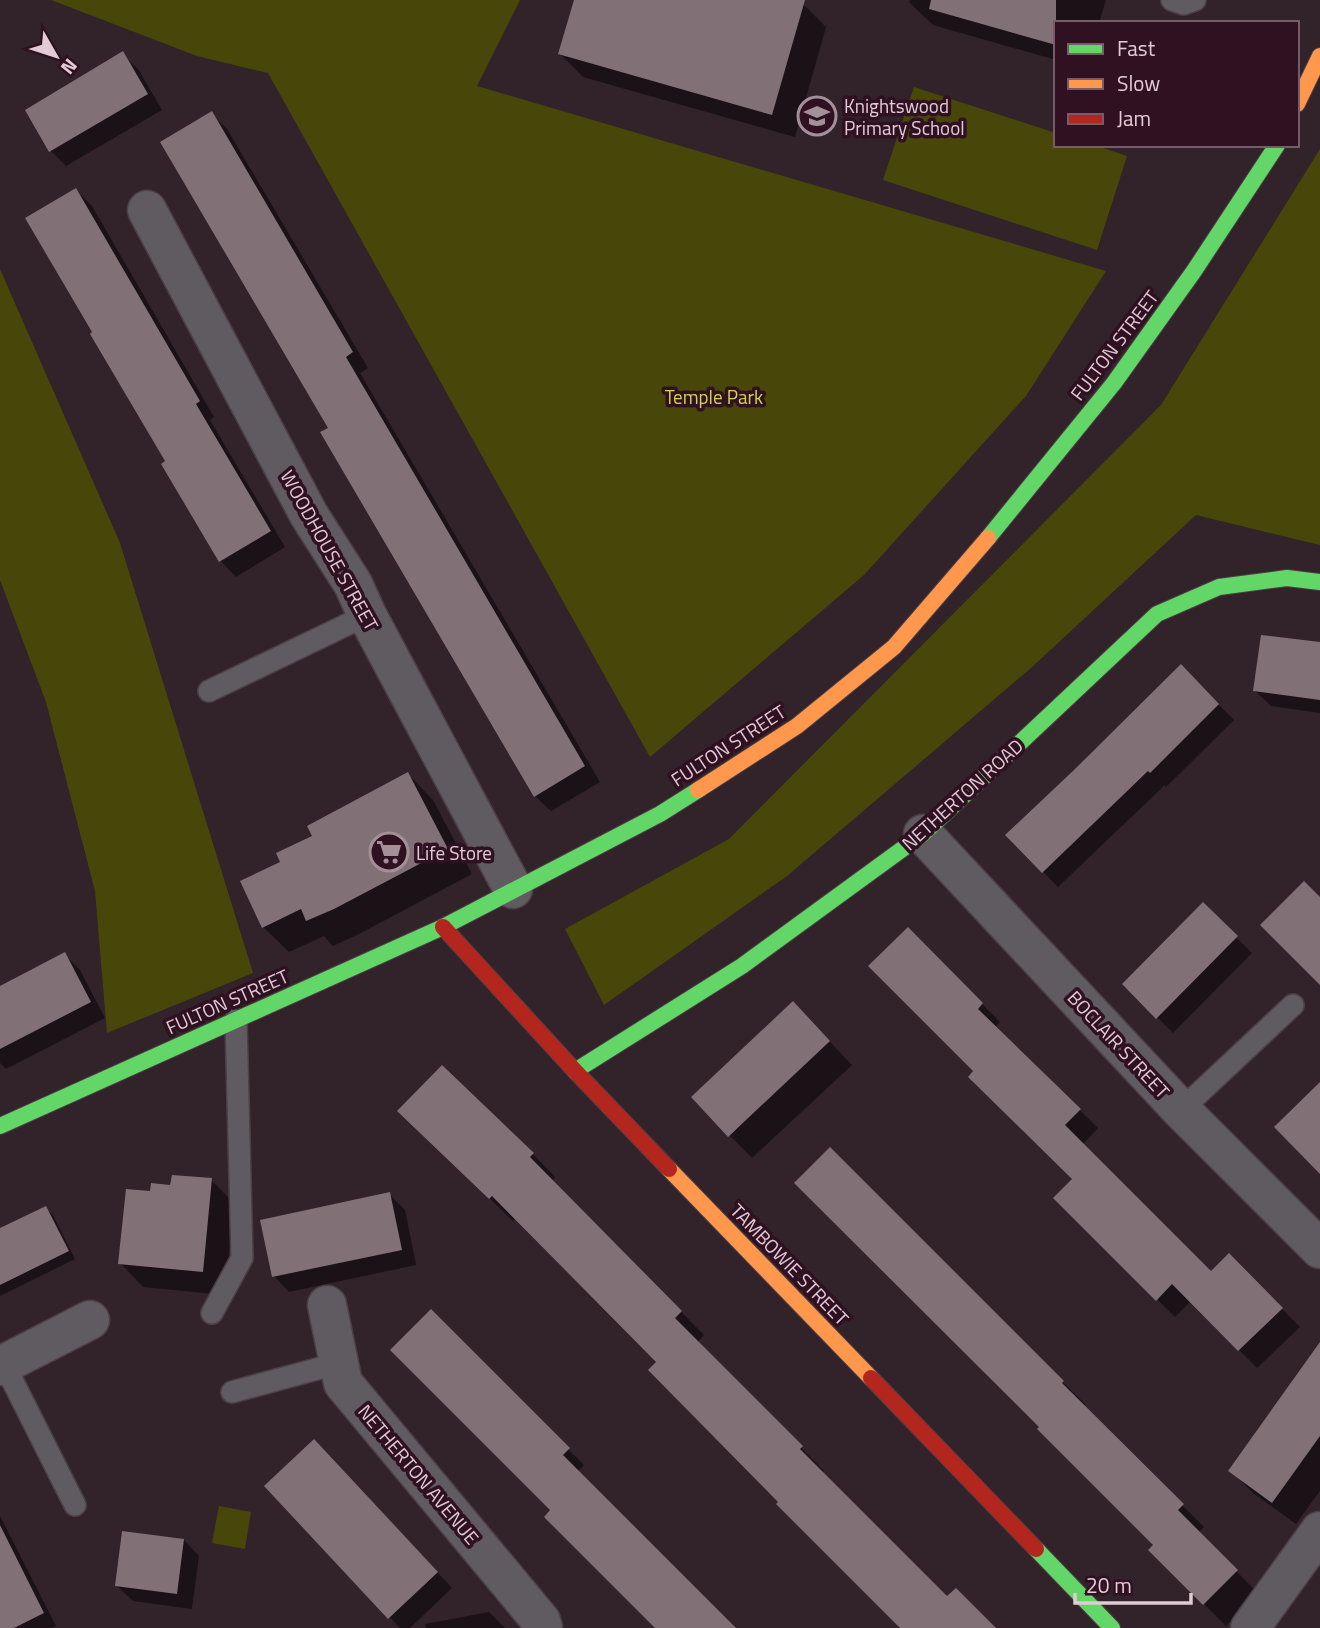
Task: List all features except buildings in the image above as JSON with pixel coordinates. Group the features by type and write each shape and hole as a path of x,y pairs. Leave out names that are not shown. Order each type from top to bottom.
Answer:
{"street":[{"path":"1299,100 1320,56"},
{"name":"FULTON STREET","path":"0,1126 443,927 660,814 797,726 894,647 979,549 1114,383 1194,271 1276,147"},
{"name":"WOODHOUSE STREET","path":"147,210 309,514 353,584 513,889"},
{"name":"NETHERTON ROAD","path":"575,1071 742,966 923,834 1157,614 1219,587 1287,579 1320,582"},
{"name":"BOCLAIR STREET","path":"923,834 1181,1110 1320,1249"},
{"name":"TAMBOWIE STREET","path":"443,927 575,1071 1112,1628"},
{"name":"NETHERTON AVENUE","path":"327,1305 343,1383 541,1621 543,1628"},
{"path":"2,1365 90,1320"},
{"path":"1250,1628 1320,1531"}],"lane":[{"path":"1172,0 1184,4 1195,0"},
{"path":"209,691 367,615"},
{"path":"1181,1110 1293,1005"},
{"path":"212,1313 242,1258 236,1020"},
{"path":"232,1392 340,1363"},
{"path":"2,1365 75,1505"}],"green space":[{"name":"Temple Park","path":"51,0 520,0 477,86 1106,271 1026,396 864,575 650,757 268,73 197,56"},
{"path":"914,87 1054,132 1054,147 1100,147 1127,156 1097,250 883,180"},
{"path":"1320,149 1320,545 1196,515 1031,668 787,876 604,1005 565,929 729,839 1161,405"},
{"path":"0,269 120,543 253,973 107,1033 95,891 46,702 0,580"},
{"path":"219,1506 251,1512 245,1549 212,1543"}],"traffic: fast":[{"path":"988,538 1114,383 1194,271 1276,147"},
{"path":"575,1071 742,966 923,834 1157,614 1219,587 1287,578 1320,582"},
{"path":"0,1126 443,927 660,814 698,790"},
{"path":"1036,1549 1112,1628"}],"traffic: slow":[{"path":"1299,100 1320,56"},
{"path":"698,790 797,726 894,647 988,538"},
{"path":"669,1169 871,1378"}],"traffic: jam":[{"path":"443,927 669,1169"},
{"path":"871,1378 1036,1549"}],"place":[{"name":"Knightswood Primary School","path":"817,116"},
{"name":"Life Store","path":"389,852"}]}
